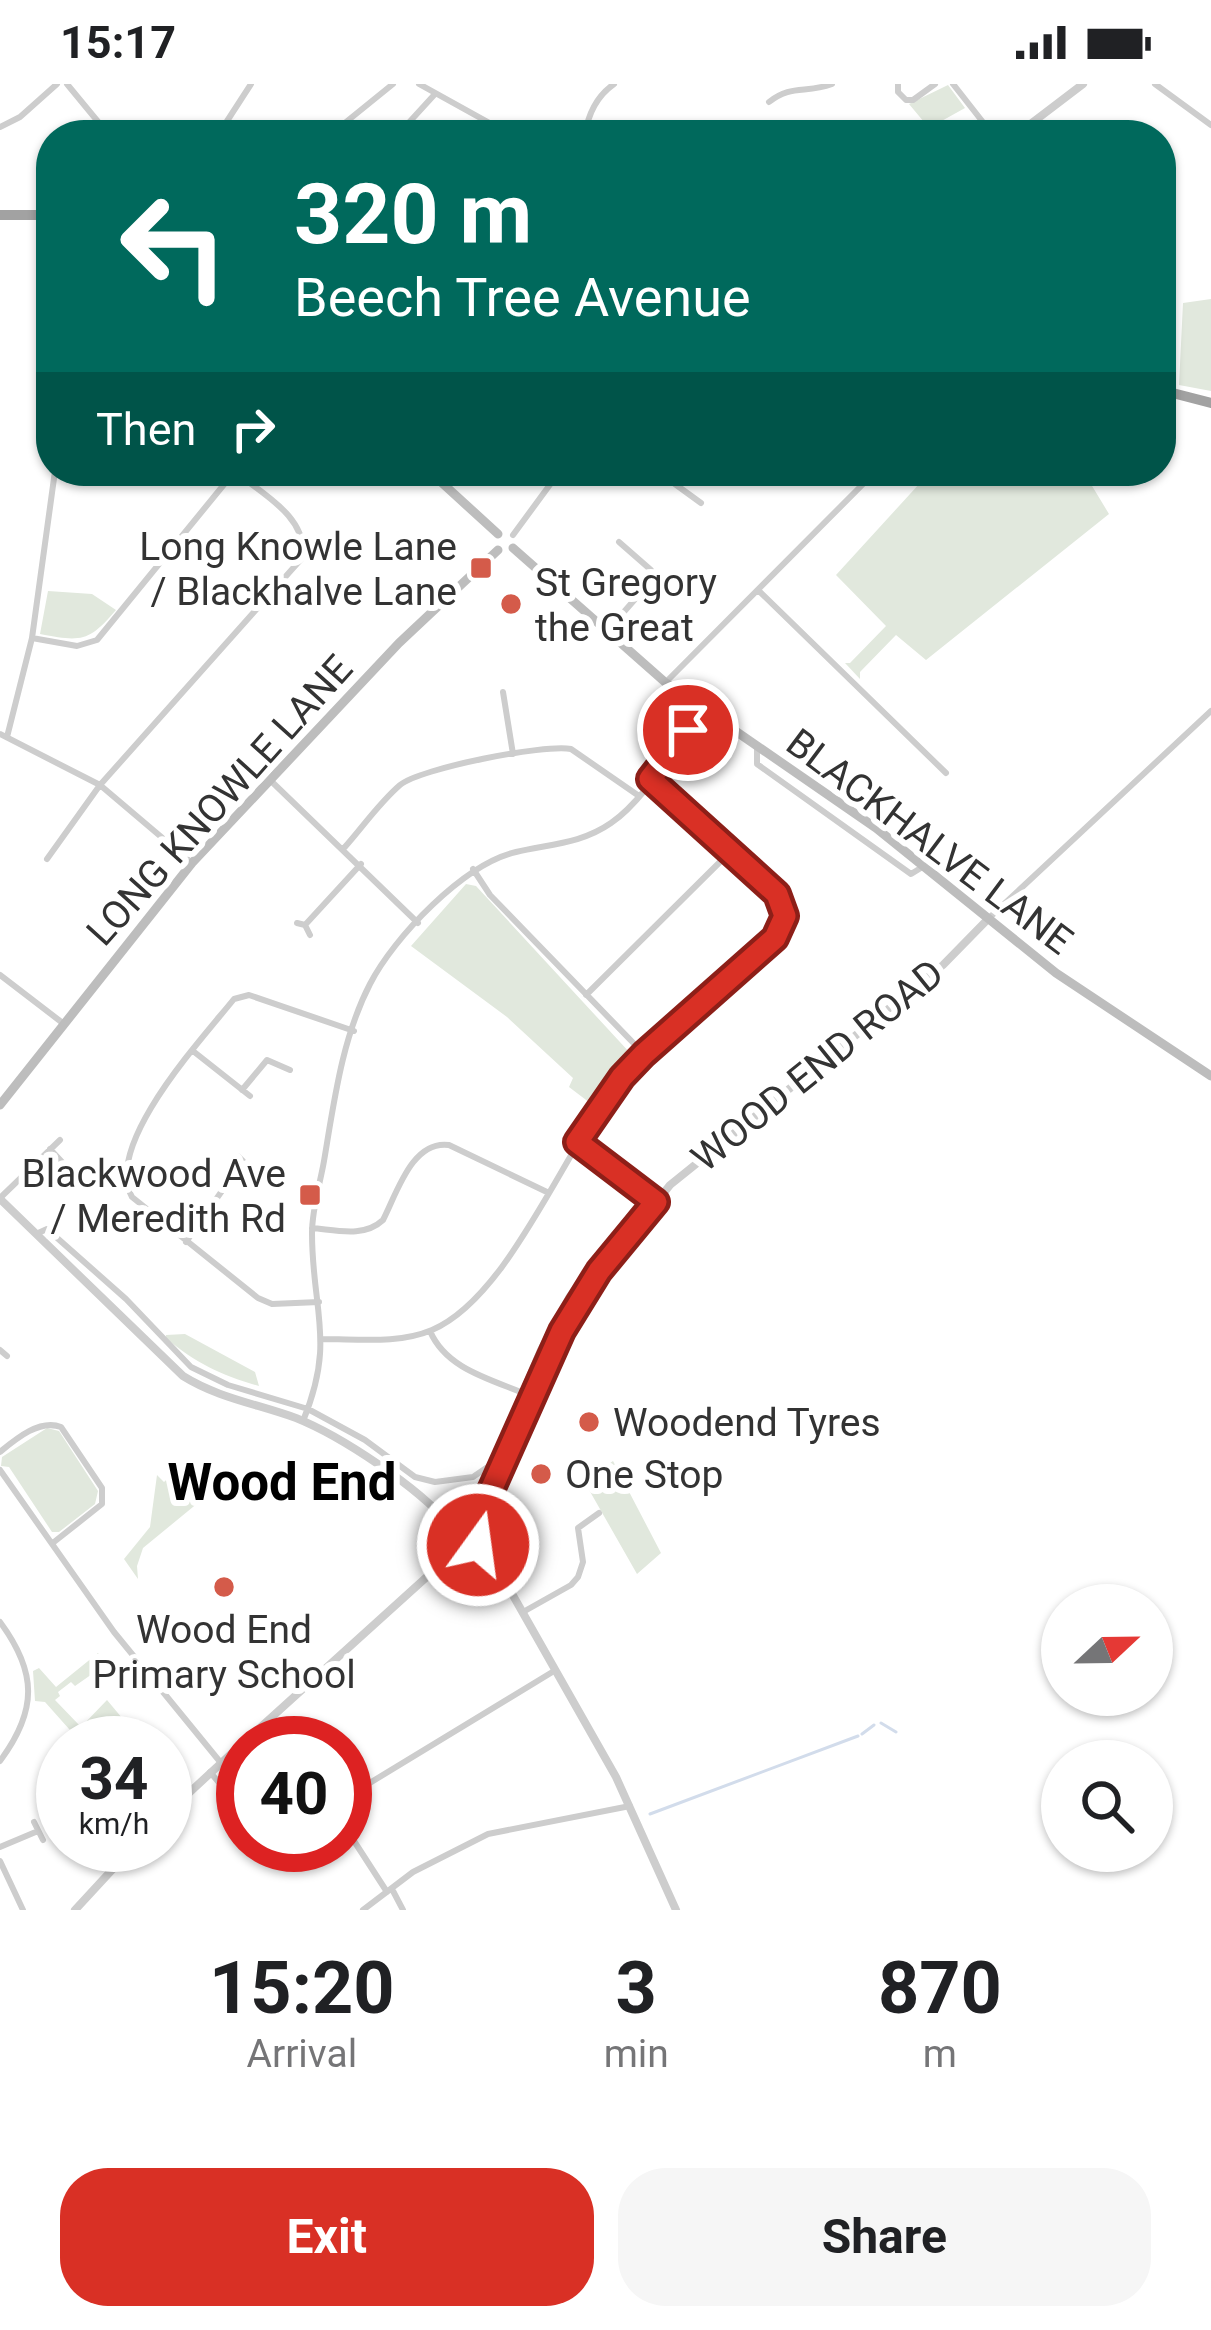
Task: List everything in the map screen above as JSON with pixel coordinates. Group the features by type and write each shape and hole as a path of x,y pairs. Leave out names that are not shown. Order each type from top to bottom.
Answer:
{"highway":[{"path":"0,215 36,215"},
{"path":"1176,394 1211,403"}],"main road":[{"path":"445,486 498,534 513,535 513,548 498,550 498,534"},
{"name":"BLACKHALVE LANE","path":"513,548 703,711 863,820 1114,1014 1211,1076"},
{"name":"LONG KNOWLE LANE","path":"0,1105 192,863 399,644 498,550"}],"street":[{"path":"0,127 20,117 57,84"},
{"path":"68,84 97,120"},
{"path":"228,120 251,84"},
{"path":"348,120 393,84"},
{"path":"419,84 484,120"},
{"path":"589,120 603,91 614,84"},
{"path":"769,102 789,88 816,90 832,84"},
{"path":"898,84 906,100 914,100 935,84"},
{"path":"953,84 981,120"},
{"path":"1036,120 1083,84"},
{"path":"1155,84 1211,125"},
{"path":"411,120 436,94"},
{"path":"53,486 32,638 3,735 100,785 192,863"},
{"path":"32,638 77,646 97,640 222,486"},
{"path":"47,859 100,785 303,557 299,526 252,486"},
{"path":"513,535 549,486"},
{"path":"678,486 701,503"},
{"path":"666,683 861,486"},
{"path":"608,630 651,581 651,570 620,542"},
{"path":"758,590 946,773"},
{"path":"503,692 513,754"},
{"path":"988,919 1211,710"},
{"path":"303,1421 319,1376 323,1339 312,1228 340,1068 369,986 418,923 473,869 511,853 586,837 610,824 639,796 703,711"},
{"path":"757,748 757,764 911,874 924,866"},
{"path":"344,848 400,785 420,774 513,754 571,749 639,796"},
{"path":"323,1339 391,1339 430,1331 484,1292 622,1077 784,926 777,894 650,779"},
{"path":"270,780 418,923"},
{"path":"586,994 732,850"},
{"path":"310,935 301,924 361,864"},
{"path":"473,869 490,895 644,1054"},
{"name":"WOOD END ROAD","path":"475,1526 581,1298 670,1185 943,965 988,919"},
{"path":"0,975 64,1024"},
{"path":"319,1302 272,1304 258,1298 132,1197 125,1165 159,1094 234,999 249,995 354,1030"},
{"path":"193,1051 246,1093 267,1060 290,1070"},
{"path":"60,1140 0,1198 36,1234 183,1376 209,1390 303,1421 396,1478 449,1524"},
{"path":"577,1142 656,1202"},
{"path":"312,1228 361,1231 376,1227 420,1154 436,1144 449,1145 549,1193"},
{"path":"50,1149 63,1163"},
{"path":"186,1242 243,1161 239,1157"},
{"path":"36,1234 47,1229 126,1299 191,1366 228,1384 308,1409 365,1440 415,1477 434,1483 487,1470 569,1296 645,1195"},
{"path":"430,1331 452,1362 533,1397"},
{"path":"0,1452 40,1427 62,1427 102,1488 102,1504 53,1542"},
{"path":"0,1470 114,1632 216,1757"},
{"path":"523,1612 575,1581 583,1568 578,1528 599,1513"},
{"path":"273,1716 451,1556 466,1557 476,1550 475,1526 461,1520 449,1524 442,1541 451,1556"},
{"path":"476,1550 502,1576 523,1612 630,1806 676,1910"},
{"path":"0,1622 17,1645 29,1688 28,1708 15,1741 0,1761"},
{"path":"372,1782 554,1671"},
{"path":"192,1789 216,1767"},
{"path":"210,1772 216,1779"},
{"path":"363,1910 440,1856 488,1834 630,1806"},
{"path":"0,1847 36,1826"},
{"path":"0,1861 23,1910"},
{"path":"372,1865 403,1910"},
{"path":"75,1910 110,1872"}],"shaded area":[{"path":"948,85 965,108 943,120 922,120 909,104"},
{"path":"1211,299 1211,391 1179,385 1183,303"},
{"path":"917,486 1092,486 1109,514 926,660 896,635 860,672 860,679 845,663 886,626 836,575"},
{"path":"48,591 92,594 116,610 83,637 40,634"},
{"path":"466,884 476,886 631,1054 594,1106 569,1087 573,1078 507,1017 411,946"},
{"path":"185,1334 255,1372 259,1386 210,1368 166,1338"},
{"path":"47,1428 59,1431 98,1491 95,1504 59,1532 52,1532 9,1467 1,1466 2,1457"},
{"path":"188,1459 243,1482 210,1493 143,1548 138,1579 124,1559 150,1527 157,1475 164,1482"},
{"path":"613,1461 661,1553 637,1574 584,1481"},
{"path":"98,1653 105,1665 58,1692 55,1700 70,1716 57,1716 45,1702 35,1701 33,1671 39,1668 56,1687"},
{"path":"107,1700 120,1716 92,1716"}],"waterway":[{"path":"881,1723 896,1732"},
{"path":"862,1734 874,1725"},
{"path":"650,1814 858,1736"}],"place":[{"name":"Long Knowle Lane / Blackhalve Lane","path":"481,568"},
{"name":"St Gregory the Great","path":"511,604"},
{"name":"Blackwood Ave / Meredith Rd","path":"310,1195"},
{"name":"Woodend Tyres","path":"589,1422"},
{"name":"One Stop","path":"541,1474"},
{"name":"Wood End Primary School","path":"224,1587"}],"district":[{"name":"Wood End","path":"282,1482"}],"route":[{"path":"478,1545 475,1526 562,1331 599,1271 656,1202 577,1142 644,1054 750,962 784,926 777,894 650,779 688,730"}]}
